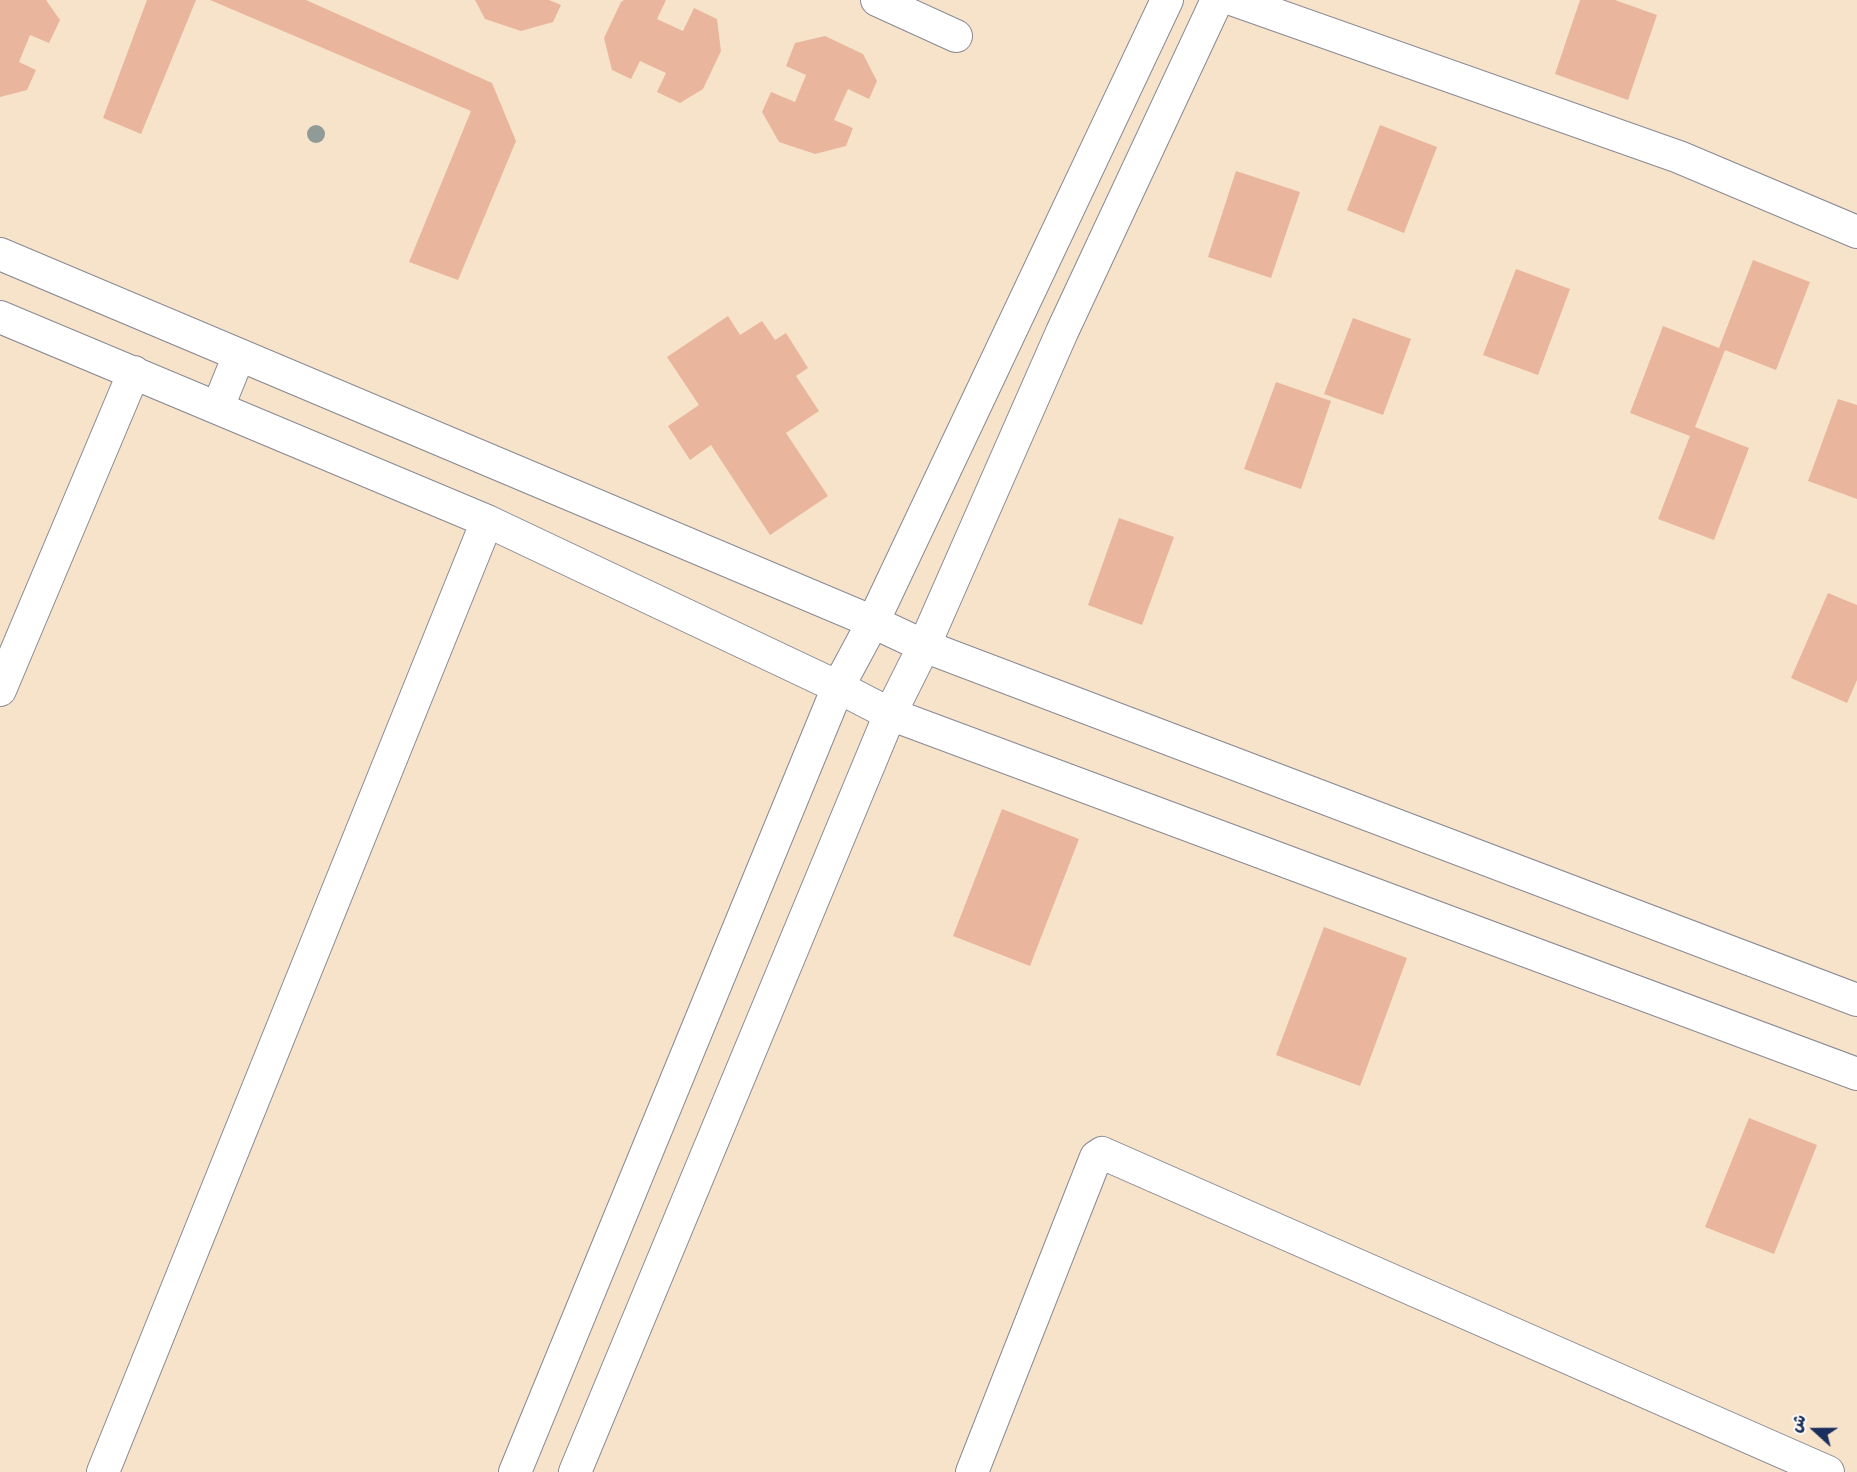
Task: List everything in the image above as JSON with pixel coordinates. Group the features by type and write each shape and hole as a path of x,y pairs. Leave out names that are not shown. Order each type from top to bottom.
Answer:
{"street":[{"path":"877,0 956,36"},
{"path":"515,1472 837,687 873,622 1167,0"},
{"path":"575,1472 890,714 924,646 1062,332 1217,0"},
{"path":"1234,0 1679,157 1857,232"},
{"path":"0,254 873,622 924,646 1857,1000"},
{"path":"0,317 487,521 890,714 1857,1074"},
{"path":"218,407 239,355"},
{"path":"0,690 134,372"},
{"path":"103,1472 487,521"},
{"path":"972,1472 1096,1157 1102,1153 1828,1472"}],"building":[{"path":"0,0 46,0 60,20 49,43 30,35 19,62 36,70 27,90 0,97"},
{"path":"147,0 196,0 141,134 103,118"},
{"path":"210,0 306,0 492,83 516,141 458,280 409,262 471,111"},
{"path":"475,0 549,0 561,5 553,22 521,31 485,19"},
{"path":"624,0 666,0 657,19 683,31 694,8 717,19 721,51 703,89 680,103 657,92 666,73 640,61 631,79 612,70 604,38"},
{"path":"1580,0 1615,0 1657,15 1628,100 1555,74"},
{"path":"825,36 863,54 877,81 869,99 848,89 834,120 853,128 846,146 815,154 779,142 762,112 771,92 795,102 806,75 786,66 795,43"},
{"path":"1380,125 1437,147 1404,233 1347,210"},
{"path":"1236,171 1300,192 1271,278 1208,257"},
{"path":"1753,260 1810,282 1776,370 1725,350 1695,427 1749,448 1714,540 1658,519 1690,436 1630,413 1663,326 1719,348"},
{"path":"1516,269 1570,289 1538,375 1483,355"},
{"path":"728,316 740,335 762,321 775,340 786,333 808,368 796,376 819,411 786,433 828,496 770,535 711,445 690,460 668,426 699,405 667,357"},
{"path":"1353,318 1411,339 1383,415 1324,394"},
{"path":"1276,382 1331,401 1301,489 1244,469"},
{"path":"1838,399 1857,405 1857,499 1808,481"},
{"path":"1119,518 1174,537 1142,625 1088,605"},
{"path":"1828,593 1857,605 1857,680 1847,703 1791,678"},
{"path":"1002,809 1079,839 1030,966 953,936"},
{"path":"1324,927 1407,958 1360,1086 1276,1055"},
{"path":"1749,1118 1817,1145 1774,1254 1705,1227"}]}
